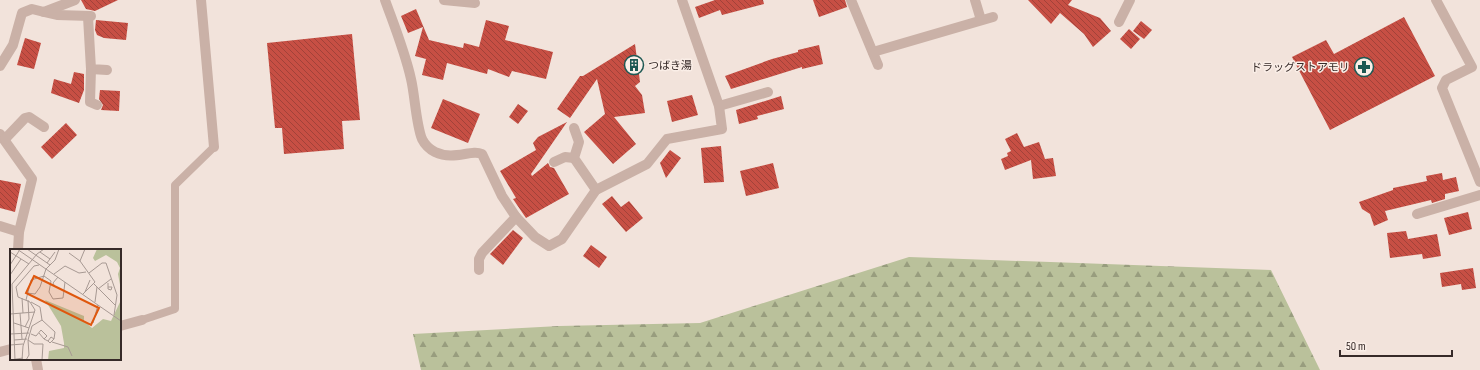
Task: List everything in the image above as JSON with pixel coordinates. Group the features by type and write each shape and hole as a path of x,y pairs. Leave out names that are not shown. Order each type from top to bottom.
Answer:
{"street":[{"path":"44,12 75,0"},
{"path":"201,0 214,147"},
{"path":"385,0 410,77 418,124 424,144 435,152 446,156 457,156 478,152 482,154 502,196 516,217 535,237 549,246 562,239 596,190 647,164 667,139 722,129 720,106 682,0"},
{"path":"444,0 475,2"},
{"path":"851,0 878,65"},
{"path":"975,0 981,20"},
{"path":"1119,22 1130,0"},
{"path":"1436,0 1476,69 1446,80 1442,88 1480,182"},
{"path":"0,66 14,45 22,13 32,9 57,15 90,16 90,102 97,106"},
{"path":"873,52 993,17"},
{"path":"91,69 107,70"},
{"path":"720,106 768,92"},
{"path":"18,249 19,232 32,179 2,136 25,118 29,117 44,127"},
{"path":"574,128 579,142 574,158"},
{"path":"554,162 565,157 574,158 596,190"},
{"path":"1417,214 1480,195"},
{"path":"480,270 479,259 482,253 516,217"},
{"path":"0,226 19,232"},
{"path":"121,326 142,320"},
{"path":"0,352 10,349"},
{"path":"36,360 38,370"}],"lane":[{"path":"142,320 175,309 175,185 214,147"}],"green space":[{"path":"909,257 1271,270 1320,370 421,370 413,334 559,326 700,323"}],"building":[{"path":"81,0 118,0 95,11 86,9"},
{"path":"715,0 763,0 764,4 722,15 720,10 699,18 695,7"},
{"path":"813,0 845,0 847,7 819,17"},
{"path":"1028,0 1072,0 1068,5 1100,18 1111,31 1093,47 1084,34 1060,13 1051,24"},
{"path":"416,9 429,40 463,48 464,43 479,47 486,20 509,26 505,40 553,52 546,79 512,71 509,77 488,69 487,74 447,63 443,80 422,75 426,59 415,56 423,27 408,33 401,16"},
{"name":"ドラッグストアモリ","path":"1404,17 1435,76 1330,130 1292,57 1326,40 1334,54"},
{"path":"96,20 128,23 126,40 104,38 97,35 95,30"},
{"path":"1141,21 1152,30 1144,39 1133,31"},
{"path":"1129,29 1140,39 1131,49 1120,39"},
{"path":"352,34 360,120 342,121 344,149 284,154 282,128 275,128 267,43"},
{"path":"25,38 41,43 34,69 17,65"},
{"path":"635,44 640,82 635,86 642,95 645,113 614,117 636,144 613,164 584,132 605,114 597,79 570,118 557,109 580,76 583,76"},
{"path":"819,45 823,64 802,69 802,67 731,89 725,76 772,59 798,52 798,50"},
{"path":"74,72 84,74 84,90 79,103 51,93 54,79 71,84"},
{"path":"100,90 120,91 119,111 101,110 103,105 99,99"},
{"path":"692,95 698,115 672,122 667,101"},
{"path":"781,96 784,109 757,116 758,119 739,124 736,110"},
{"path":"443,99 480,114 468,143 431,128"},
{"path":"518,104 528,111 518,124 509,117"},
{"path":"567,122 531,174 532,176 548,163 550,167 554,168 569,194 526,218 513,199 516,198 500,171 536,150 533,143 538,137"},
{"path":"66,123 77,135 52,159 41,147"},
{"path":"1017,133 1024,147 1039,142 1045,159 1053,158 1056,176 1033,179 1031,160 1005,170 1001,159 1008,156 1007,153 1011,151 1005,139"},
{"path":"721,146 724,182 704,183 701,148"},
{"path":"670,150 681,158 666,178 660,163"},
{"path":"773,163 779,188 746,196 740,171"},
{"path":"1442,173 1443,180 1456,177 1459,191 1445,194 1445,199 1432,203 1431,200 1385,211 1388,220 1374,226 1370,214 1362,209 1359,202 1393,190 1393,188 1427,181 1426,176"},
{"path":"0,180 21,184 15,212 0,208"},
{"path":"612,196 621,207 629,201 643,218 626,232 602,204"},
{"path":"1468,212 1472,229 1449,235 1444,218"},
{"path":"513,230 523,238 503,265 490,254"},
{"path":"1406,231 1408,239 1437,234 1441,256 1423,259 1422,254 1390,258 1387,233"},
{"path":"591,245 607,257 599,268 583,256"},
{"path":"1473,268 1476,288 1462,290 1461,284 1442,287 1440,273"}],"place":[{"name":"つばき湯","path":"634,65"},
{"name":"ドラッグストアモリ","path":"1364,67"}]}
